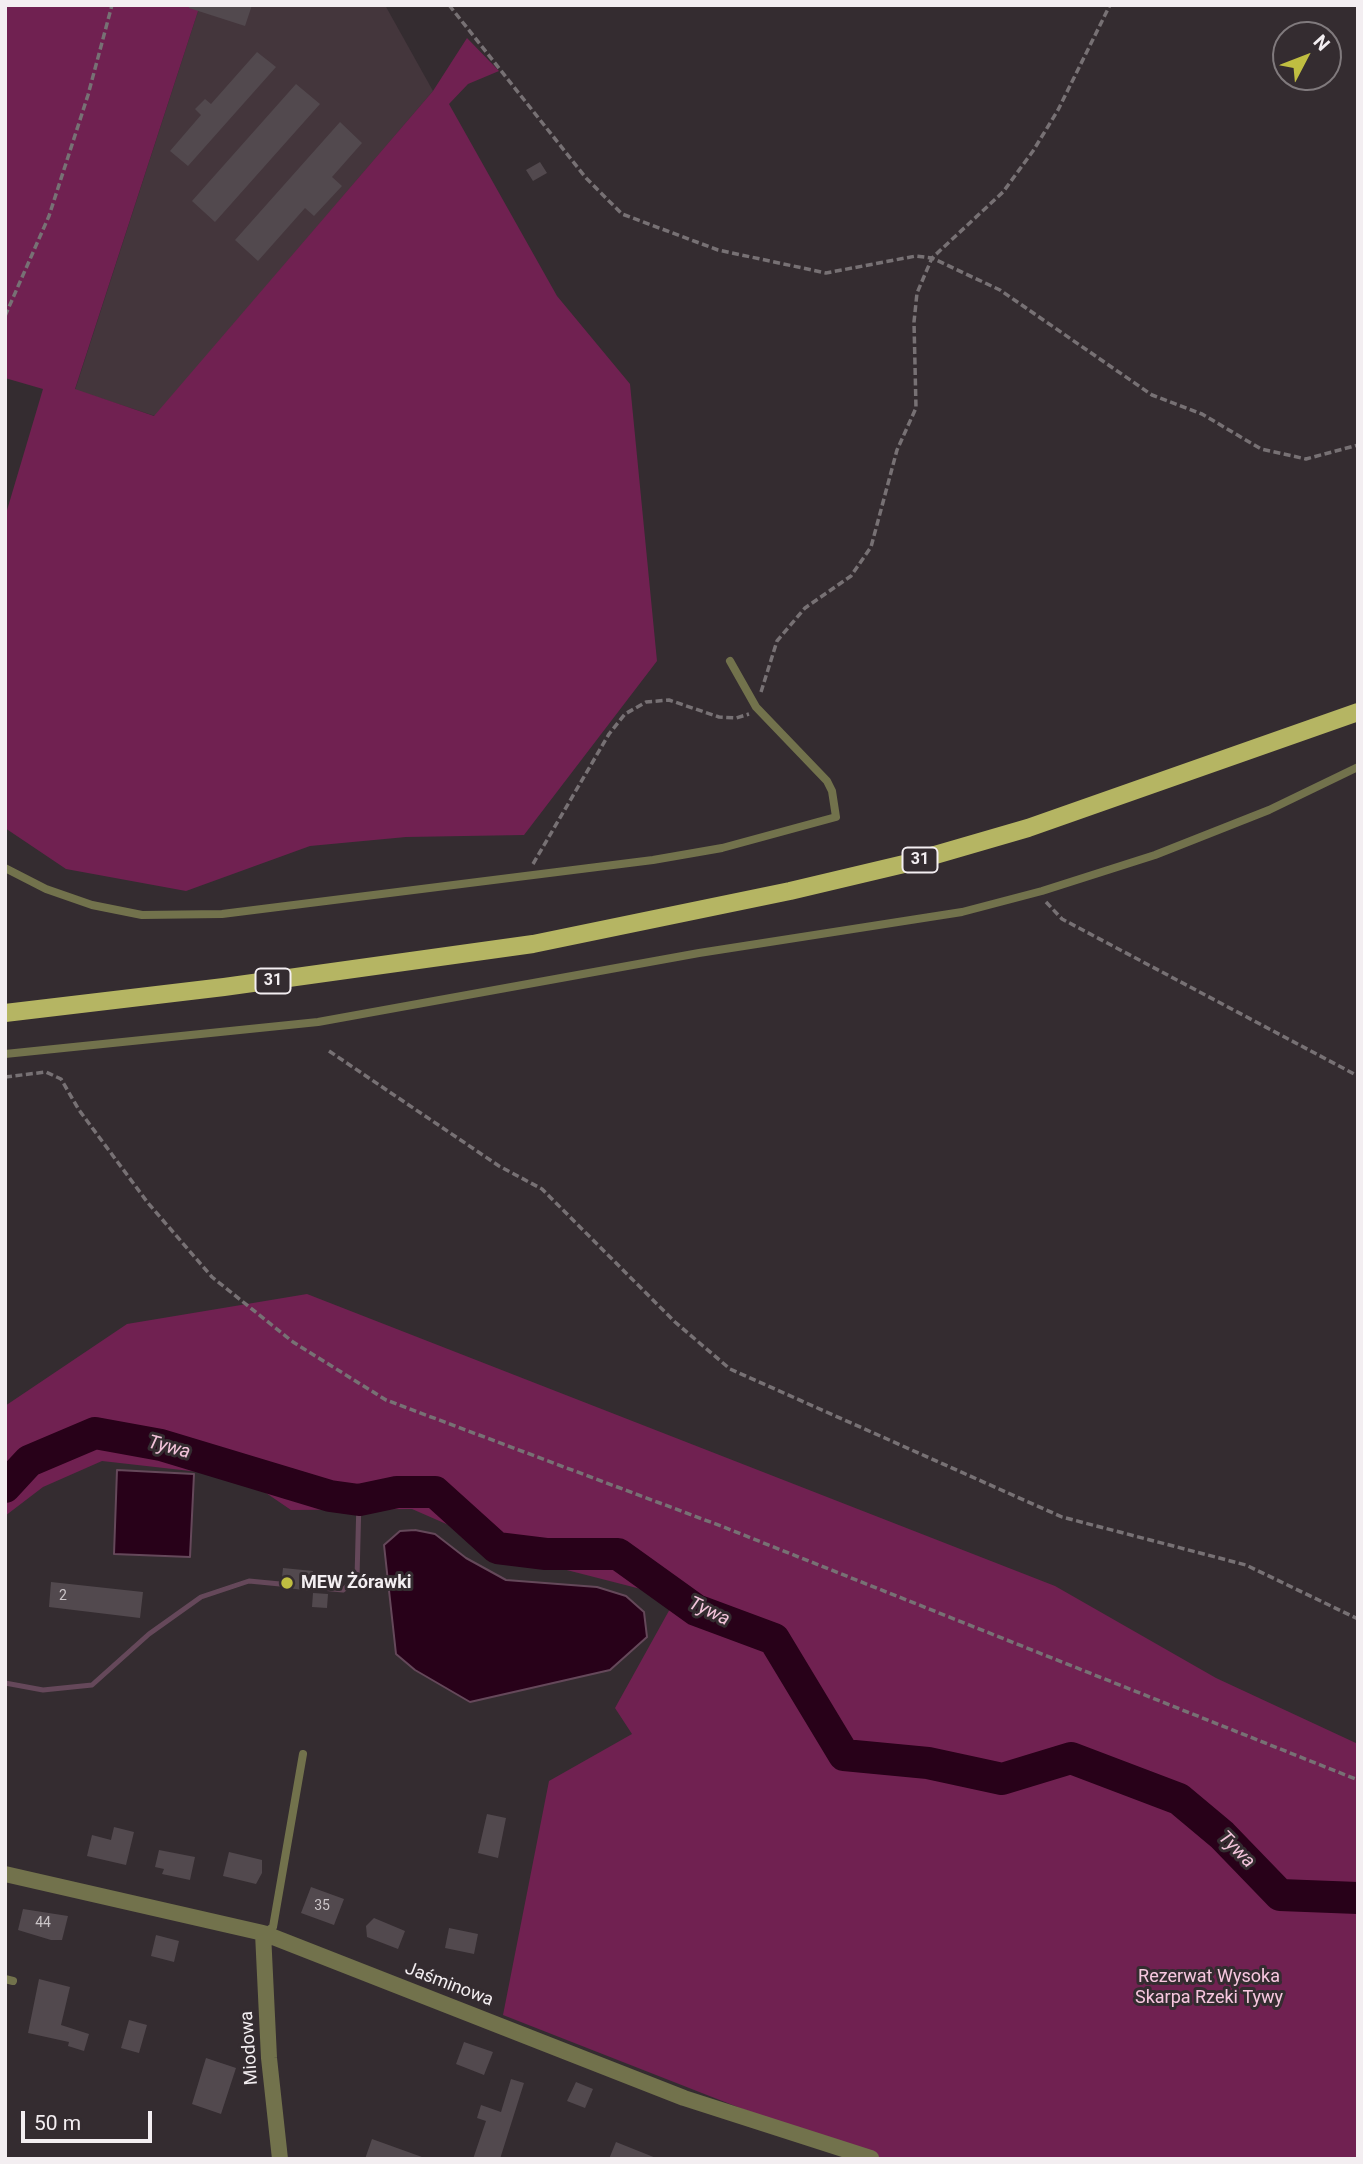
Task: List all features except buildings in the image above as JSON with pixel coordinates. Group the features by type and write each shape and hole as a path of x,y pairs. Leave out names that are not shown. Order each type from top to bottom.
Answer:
{"main road":[{"name":"31","path":"5,1013 224,987 533,944 790,891 904,864 1028,828 1358,712"}],"street":[{"name":"Jaśminowa","path":"5,1874 263,1933 684,2098 871,2158"},
{"name":"Miodowa","path":"263,1933 269,2058 280,2159"}],"lane":[{"path":"5,868 46,889 92,905 142,915 222,914 527,875 599,869 710,850 836,817 832,791 827,781 756,707 730,661"},
{"path":"5,1054 318,1022 699,953 962,912 1042,891 1216,832 1358,767"},
{"path":"263,1933 273,1927 303,1754"}],"path":[{"path":"5,316 49,216 88,95 112,5"},
{"path":"449,5 586,178 622,214 718,250 826,273 916,256 932,258 1000,289 1152,395 1202,414 1261,449 1307,459 1358,445"},
{"path":"527,875 609,734 625,714 646,702 669,700 719,717 747,716 756,707 777,642 805,608 851,576 871,547 897,450 916,408 914,322 917,293 932,258 1003,192 1033,151 1058,110 1110,5"},
{"path":"1042,891 1048,906 1062,919 1358,1076"},
{"path":"329,1051 499,1166 542,1189 676,1322 730,1369 1062,1517 1246,1565 1358,1619"},
{"path":"5,1077 46,1072 61,1079 79,1110 148,1203 212,1277 293,1342 386,1401 721,1526 1358,1780"}],"shaded area":[{"path":"200,5 385,5 433,91 155,416 75,390"},
{"path":"117,1470 194,1474 190,1557 114,1554"},
{"path":"415,1530 435,1534 466,1558 506,1580 597,1587 626,1596 644,1612 647,1637 610,1670 470,1702 415,1670 396,1654 384,1545 400,1531"}],"green space":[{"path":"5,5 200,5 75,389 154,416 433,91 467,38 499,71 468,84 449,104 557,296 630,384 657,661 524,835 406,837 310,846 186,891 66,869 5,828 5,517 43,389 5,378"},
{"name":"Rezerwat Wysoka Skarpa Rzeki Tywy","path":"307,1294 1055,1586 1216,1678 1358,1744 1358,2159 860,2159 860,2155 503,2015 549,1781 632,1734 615,1708 676,1598 512,1556 499,1547 412,1509 291,1510 247,1480 217,1474 102,1461 43,1487 5,1516 5,1406 127,1324"}],"waterway":[{"name":"Tywa","path":"5,1487 29,1461 95,1433 161,1445 330,1496 359,1500 397,1492 435,1492 497,1548 546,1554 618,1554 696,1610 774,1639 844,1755 928,1763 1002,1779 1071,1758 1179,1799 1222,1835 1280,1895 1358,1898"},
{"path":"311,1587 343,1590 357,1578 359,1500"},
{"path":"5,1683 43,1690 92,1685 149,1634 201,1597 249,1581 280,1584"}],"place":[{"name":"MEW Żórawki","path":"287,1583"}]}
